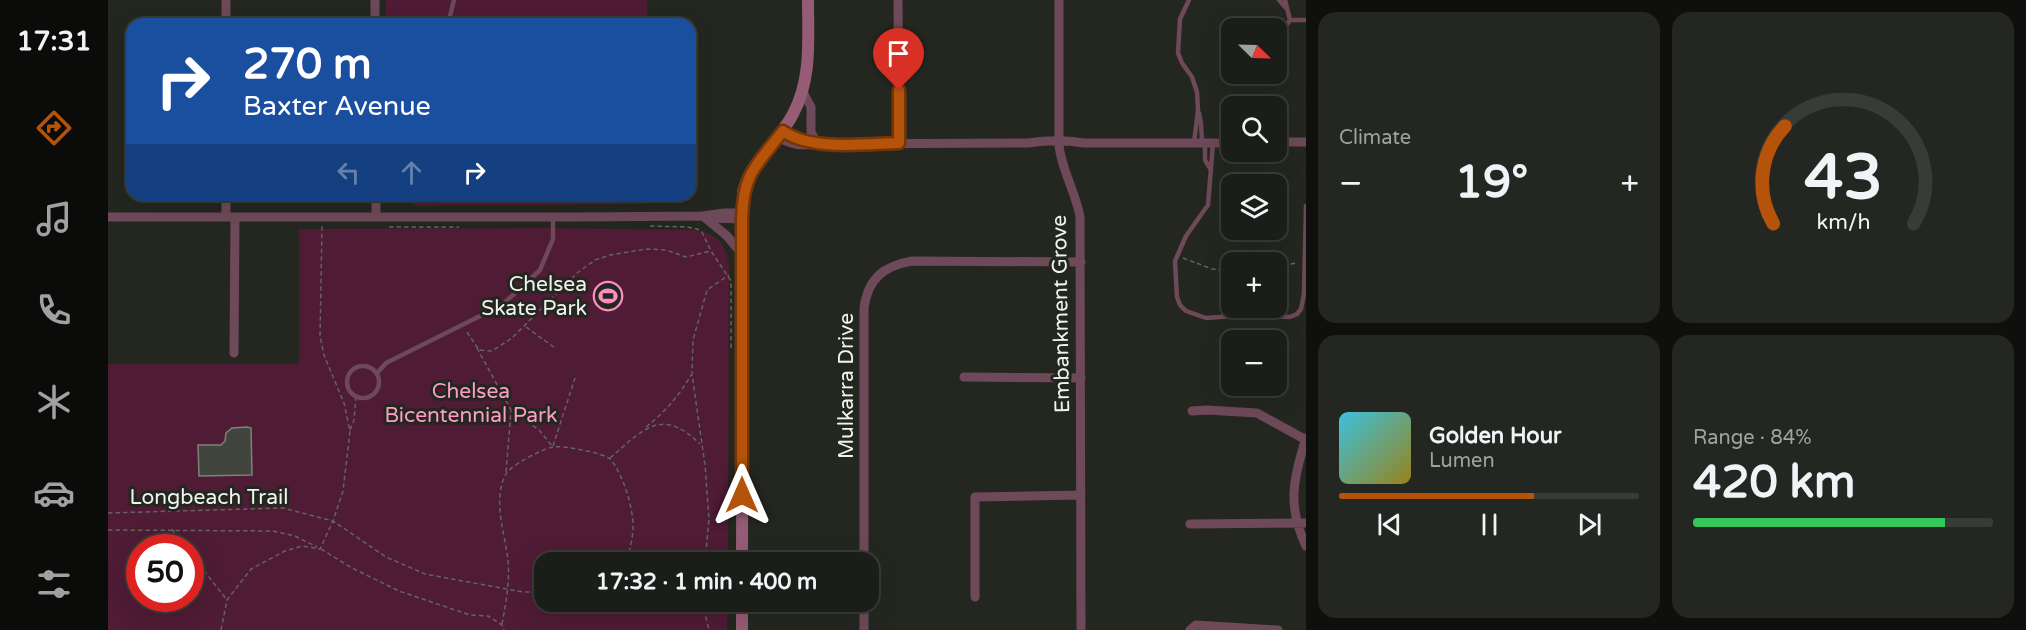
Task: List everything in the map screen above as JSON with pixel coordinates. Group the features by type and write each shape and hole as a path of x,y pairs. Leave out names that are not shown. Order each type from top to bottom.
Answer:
{"main road":[{"path":"742,552 743,192 751,172 793,115 803,92 808,64 808,0"},
{"path":"742,612 742,630"}],"street":[{"path":"226,0 226,18"},
{"path":"375,0 375,18"},
{"path":"898,0 899,143"},
{"name":"Embankment Grove","path":"1059,0 1060,160 1077,202 1080,217 1081,630"},
{"path":"803,92 810,107 811,134 817,144"},
{"path":"780,134 797,145 1221,142"},
{"path":"1287,142 1306,142"},
{"path":"227,201 230,217 234,353"},
{"path":"376,201 376,218"},
{"path":"108,217 704,216 723,220 742,216"},
{"path":"704,216 727,236 742,254"},
{"name":"Mulkarra Drive","path":"864,552 864,308 865,296 871,283 895,264 912,261 1081,262"},
{"path":"964,377 1081,378"},
{"path":"1192,411 1257,413 1306,439 1297,465 1293,500 1302,524 1306,546"},
{"path":"975,597 975,497 1081,495"},
{"path":"1190,524 1302,524"},
{"path":"864,612 864,630"},
{"path":"1190,630 1196,625 1278,630"}],"lane":[{"path":"450,18 454,0"},
{"path":"1189,0 1180,19 1178,53 1195,84 1205,160 1210,170"},
{"path":"1279,0 1286,7"},
{"path":"1285,0 1290,20"},
{"path":"1290,20 1306,20"},
{"path":"1287,24 1290,20"},
{"path":"1203,143 1210,170 1211,192 1207,210 1188,232 1177,255 1174,275 1178,302 1188,312 1206,318 1296,315 1301,309 1303,300 1306,206"},
{"path":"376,373 386,363 502,305 540,270 552,239 553,218"},
{"path":"358,366 368,366 376,373 379,383 375,392 366,397 356,396 349,388 348,378 358,366"}],"path":[{"path":"322,217 320,336 324,356 344,403 350,430"},
{"path":"687,227 702,232 711,250 729,275 731,281 731,348"},
{"path":"475,345 479,350 492,351 506,343 577,273 601,258 646,249 666,250 686,257 711,250"},
{"path":"1177,255 1221,269"},
{"path":"1287,265 1305,262"},
{"path":"706,552 709,519 705,465 692,374 693,340 708,290 729,275"},
{"path":"518,290 560,292"},
{"path":"464,325 511,410 539,430 553,447"},
{"path":"525,326 555,348"},
{"path":"610,458 669,407 692,374"},
{"path":"553,447 575,378"},
{"path":"320,549 343,491 356,396"},
{"path":"504,630 502,625 508,590 508,561 502,527 500,491 506,472 511,410"},
{"path":"643,430 662,423 670,424 691,435 701,444"},
{"path":"506,472 515,465 553,447 599,453 610,458 628,497 633,517 629,552"},
{"name":"Longbeach Trail","path":"108,513 283,508 333,521 386,557 425,574 508,590 534,592"},
{"path":"171,529 175,534"},
{"path":"108,530 273,531 295,536 399,591 470,615 488,616 502,625"},
{"path":"221,630 227,600 251,569 285,550 302,546 320,549"},
{"path":"204,571 227,600"},
{"path":"704,612 709,630"}],"green space":[{"path":"386,0 647,0 647,18 386,18"},
{"path":"408,201 646,201 646,204 416,206"},
{"name":"Chelsea Bicentennial Park","path":"299,229 693,230 714,237 725,250 729,266 728,552 534,552 534,612 727,612 727,630 108,630 108,364 299,364"}],"building":[{"path":"232,428 251,428 252,475 199,476 198,445 221,445 225,441 226,433"}],"place":[{"name":"Chelsea Skate Park","path":"608,296"}],"route":[{"path":"742,495 742,219 743,192 746,182 754,166 783,131 796,139 817,144 899,143 899,90"}]}
